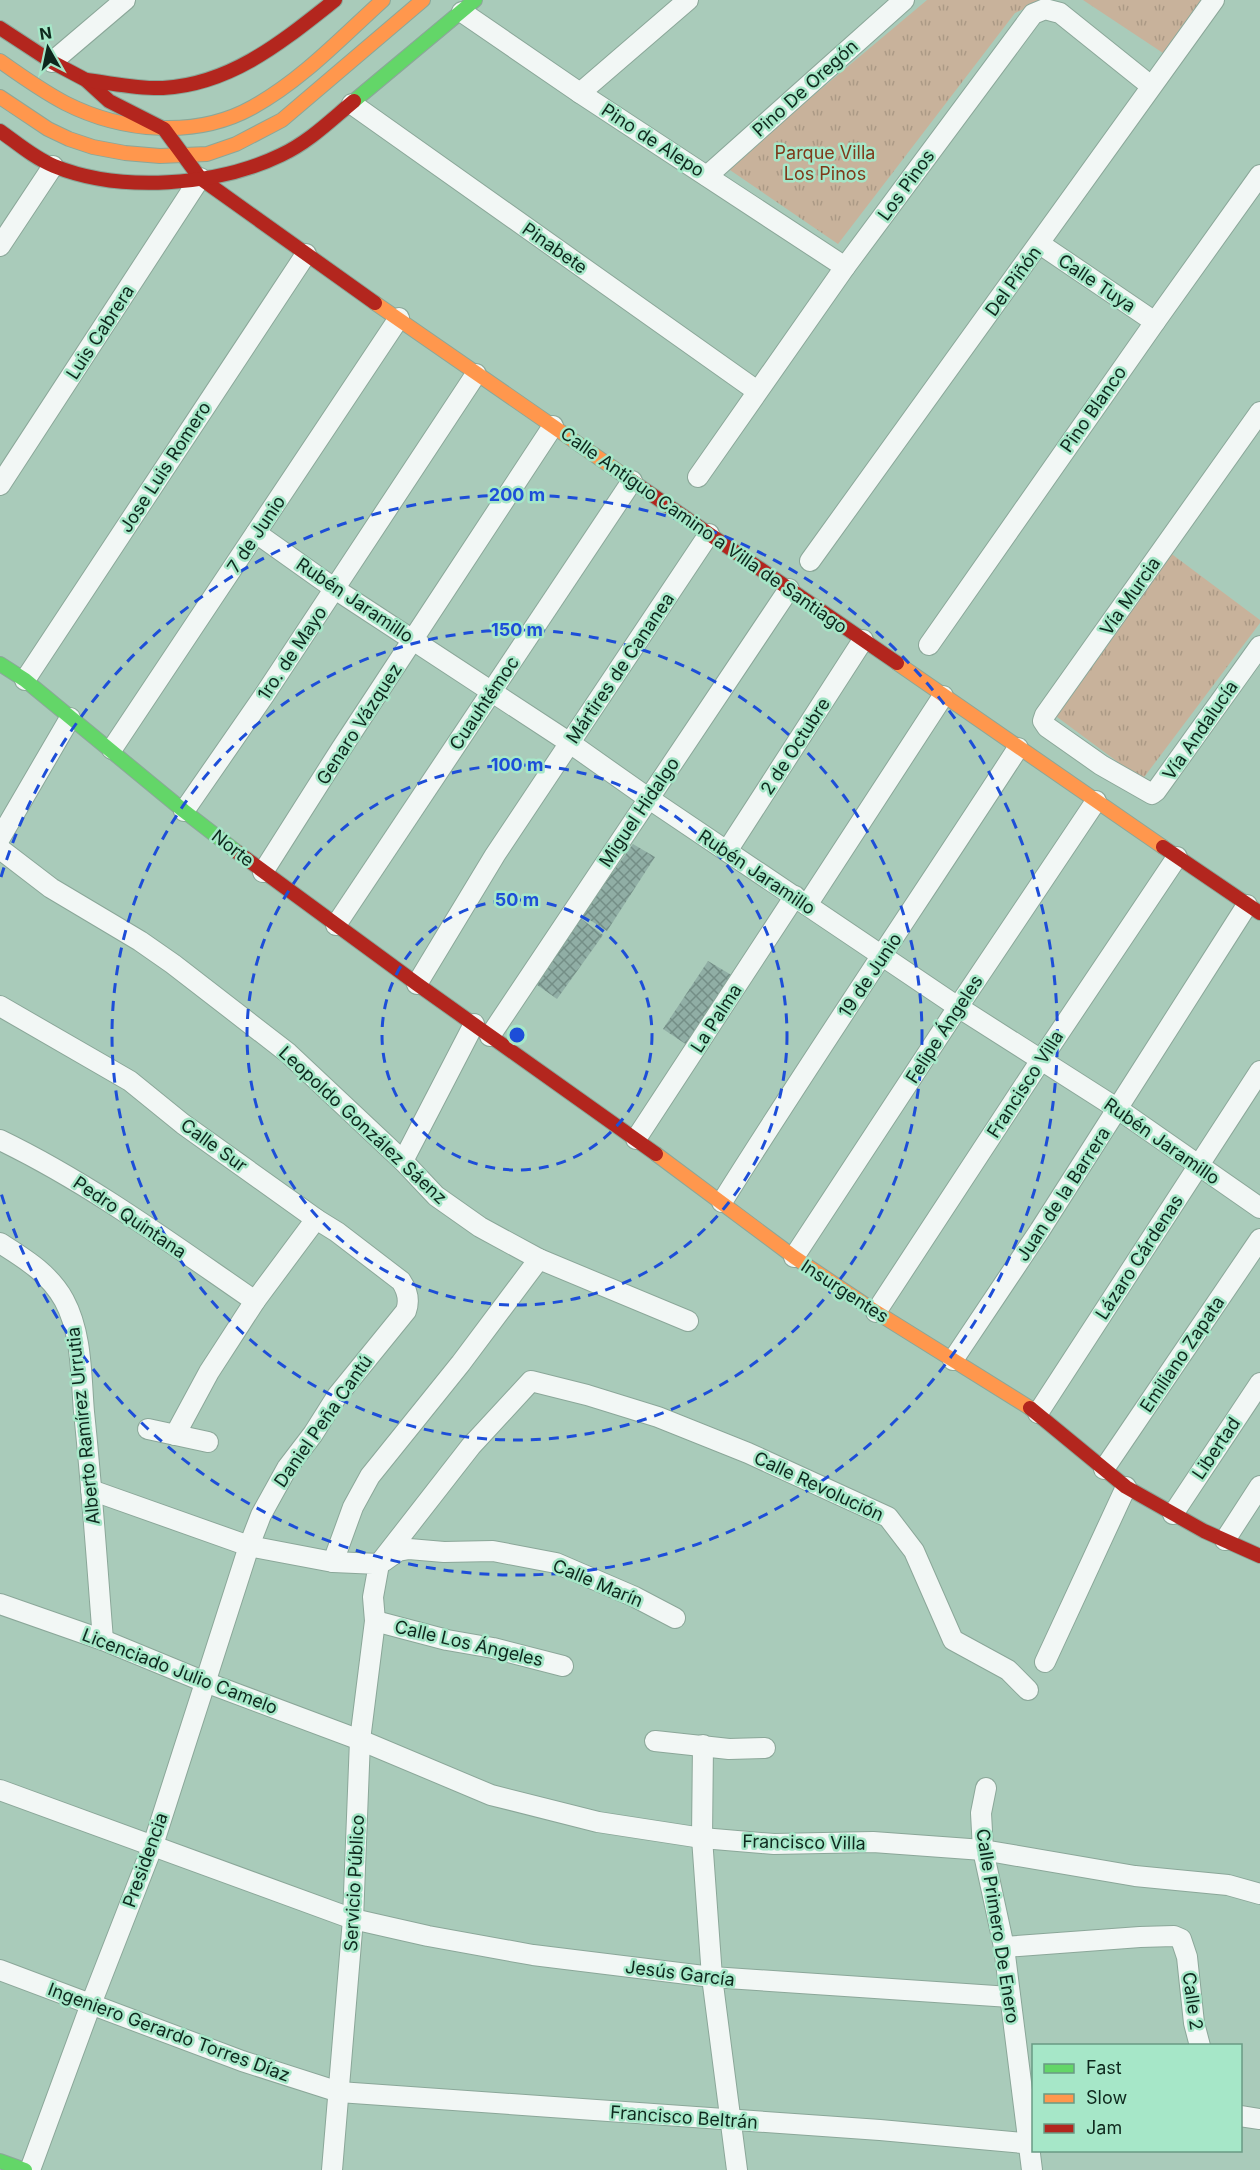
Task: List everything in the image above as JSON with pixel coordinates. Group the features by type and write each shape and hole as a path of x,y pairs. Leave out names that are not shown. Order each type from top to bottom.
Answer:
{"street":[{"path":"52,63 125,0"},
{"path":"86,80 164,88 202,83 223,76 257,59 336,0"},
{"path":"0,61 67,104 111,120 164,129 200,126 234,116 268,97 288,83 383,0"},
{"path":"0,97 56,133 80,144 141,156 207,154 243,140 282,120 423,0"},
{"path":"580,93 688,0"},
{"name":"Pino De Oregón","path":"707,176 904,0"},
{"name":"Del Piñón","path":"810,561 1214,0"},
{"path":"0,131 53,166 75,173 122,181 159,182 200,178 260,165 292,151 468,6"},
{"name":"Pino de Alepo","path":"468,6 580,93 845,267"},
{"name":"Los Pinos","path":"698,477 845,267 1033,14 1045,9 1060,13 1151,86"},
{"path":"382,53 404,17"},
{"path":"0,28 52,63 86,80 109,101 164,129"},
{"path":"355,101 373,68"},
{"name":"Pinabete","path":"355,101 757,391"},
{"path":"234,116 251,158 260,165"},
{"name":"Calle Antiguo Camino a Villa de Santiago","path":"164,129 200,178 306,254 476,374 1254,909"},
{"path":"0,246 53,166"},
{"name":"Pino Blanco","path":"928,645 1260,175"},
{"name":"Luis Cabrera","path":"0,485 200,178"},
{"name":"Calle Tuya","path":"1040,244 1155,322"},
{"name":"Jose Luis Romero","path":"25,680 306,254"},
{"name":"7 de Junio","path":"112,749 399,318"},
{"name":"1ro. de Mayo","path":"184,810 335,589 476,374"},
{"name":"Vía Murcia","path":"1101,765 1047,727 1044,718 1260,412"},
{"name":"Genaro Vázquez","path":"263,872 553,426"},
{"name":"Cuauhtémoc","path":"336,925 632,481"},
{"name":"Rubén Jaramillo","path":"256,533 335,589 493,691 958,1007 1118,1109 1260,1208"},
{"name":"Mártires de Cananea","path":"417,984 495,855 709,534"},
{"name":"Miguel Hidalgo","path":"490,1036 789,589"},
{"name":"2 de Octubre","path":"727,851 863,640"},
{"name":"Vía Andalucía","path":"1101,765 1146,793 1154,794 1260,646"},
{"name":"Norte","path":"0,664 25,680 263,872 474,1024"},
{"name":"La Palma","path":"636,1139 943,696"},
{"path":"0,838 70,718"},
{"name":"19 de Junio","path":"722,1202 804,1071 883,956 1018,748"},
{"name":"Felipe Ángeles","path":"794,1257 1096,801"},
{"name":"Leopoldo González Sáenz","path":"0,849 51,888 140,941 173,964 288,1053 403,1161 436,1196 480,1227 539,1259 688,1321"},
{"name":"Francisco Villa","path":"876,1312 1177,856"},
{"name":"Juan de la Barrera","path":"953,1360 1118,1109 1254,909"},
{"name":"Calle Sur","path":"0,1006 130,1082 183,1124 337,1232 395,1275 406,1289 408,1304"},
{"path":"403,1161 474,1024"},
{"name":"Insurgentes","path":"474,1024 636,1139 794,1257 876,1312 1038,1413 1126,1487 1173,1514 1260,1556"},
{"name":"Lázaro Cárdenas","path":"1038,1413 1260,1071"},
{"name":"Pedro Quintana","path":"0,1140 51,1166 105,1199 255,1301"},
{"path":"175,1435 209,1372 255,1301 316,1219"},
{"name":"Emiliano Zapata","path":"1104,1469 1260,1239"},
{"name":"Alberto Ramírez Urrutia","path":"0,1243 33,1264 51,1281 72,1319 79,1355 103,1640"},
{"path":"333,1562 353,1507 370,1476 461,1363 539,1259"},
{"name":"Daniel Peña Cantú","path":"249,1546 261,1515 287,1468 313,1434 337,1396 406,1311 408,1304"},
{"name":"Calle Revolución","path":"379,1564 471,1446 531,1381 587,1395 657,1417 748,1453 888,1517 914,1551 953,1640 1008,1670 1028,1690"},
{"name":"Libertad","path":"1173,1514 1260,1383"},
{"path":"148,1430 208,1442"},
{"path":"1225,1540 1260,1486"},
{"path":"1045,1662 1126,1487"},
{"path":"91,1490 249,1546 333,1562 379,1564"},
{"name":"Presidencia","path":"30,2170 153,1845 249,1546"},
{"name":"Calle Marín","path":"379,1564 398,1551 409,1549 444,1552 493,1551 556,1563 635,1597 675,1618"},
{"name":"Servicio Público","path":"332,2170 353,1919 360,1740 375,1621 373,1597 379,1564"},
{"name":"Licenciado Julio Camelo","path":"0,1604 103,1640 205,1682 360,1740"},
{"name":"Calle Los Ángeles","path":"375,1621 563,1666"},
{"name":"Francisco Villa","path":"360,1740 491,1795 598,1822 702,1838 774,1844 873,1842 983,1850 1135,1876 1228,1885 1260,1894"},
{"path":"655,1741 729,1749 765,1748"},
{"path":"703,1745 702,1838 712,1977 737,2170"},
{"name":"Calle Primero De Enero","path":"986,1788 981,1814 983,1850 1004,1947 1031,2145 1032,2170"},
{"name":"Jesús García","path":"0,1790 353,1919 428,1936 533,1955 712,1977 1010,1997"},
{"name":"Calle 2","path":"1004,1947 1140,1937 1174,1936 1181,1939 1187,1957 1194,2023 1199,2044"},
{"name":"Ingeniero Gerardo Torres Díaz","path":"0,1970 242,2061 339,2092"},
{"name":"Francisco Beltrán","path":"339,2092 880,2130 1031,2145"},
{"path":"1242,2116 1260,2119"},
{"path":"0,2161 25,2170"}],"green space":[{"name":"Parque Villa Los Pinos","path":"927,0 1044,0 1015,13 838,244 727,168"},
{"path":"1083,0 1211,0 1169,57"},
{"path":"1169,552 1260,620 1260,623 1142,780 1049,711"}],"building":[{"path":"633,844 655,857 607,931 582,915"},
{"path":"579,917 603,935 557,999 533,982"},
{"path":"708,961 733,976 687,1045 663,1029"}],"traffic: fast":[{"path":"354,101 475,0"},
{"path":"0,664 25,680 237,852"},
{"path":"0,2161 25,2170"}],"traffic: slow":[{"path":"0,61 65,103 110,120 159,128 208,124 253,107 288,84 383,0"},
{"path":"0,97 48,129 93,147 160,156 207,154 236,144 282,120 423,0"},
{"path":"375,303 632,481"},
{"path":"897,663 1163,847"},
{"path":"656,1154 794,1257 876,1312 1030,1408"}],"traffic: jam":[{"path":"86,80 134,87 163,88 188,85 212,78 234,69 276,45 335,0"},
{"path":"0,28 52,62 86,80 109,101 164,129 200,178 375,303"},
{"path":"0,131 40,159 80,175 138,183 168,182 228,174 281,155 310,137 354,101"},
{"path":"632,481 897,663"},
{"path":"1163,847 1260,913"},
{"path":"237,852 417,984 656,1154"},
{"path":"1030,1408 1126,1487 1204,1531 1260,1556"}]}
